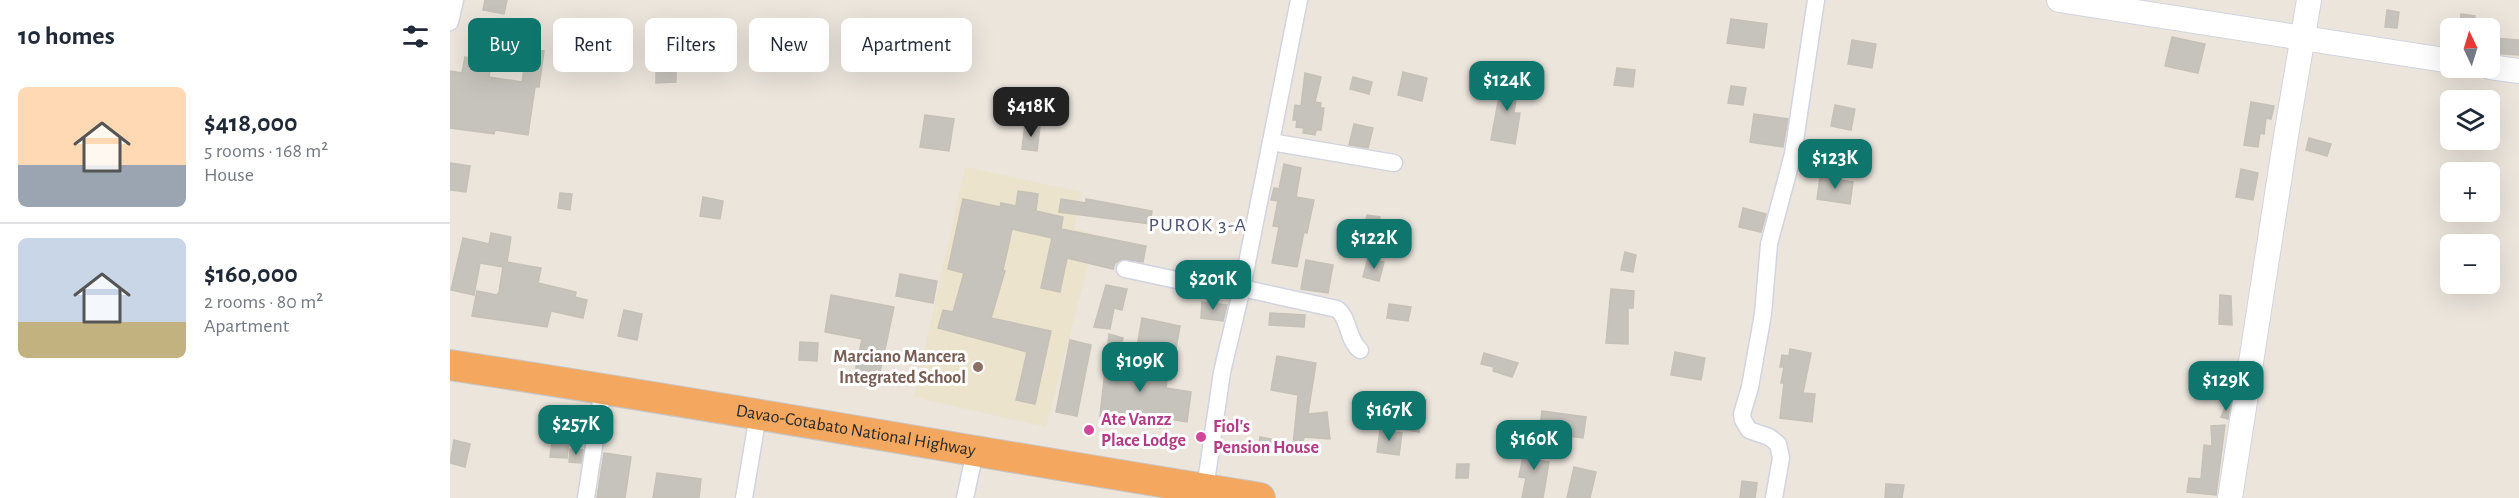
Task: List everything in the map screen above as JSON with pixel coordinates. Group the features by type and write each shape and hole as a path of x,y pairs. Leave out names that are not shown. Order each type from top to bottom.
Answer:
{"highway":[{"name":"Davao-Cotabato National Highway","path":"450,365 603,388 1260,498"}],"street":[{"path":"450,19 455,0"},
{"path":"1205,489 1222,372 1242,288 1299,0"},
{"path":"1774,498 1781,458 1778,444 1769,437 1749,430 1742,414 1750,387 1763,314 1769,243 1792,154 1816,0"},
{"path":"2059,0 2303,36 2440,59"},
{"path":"2230,498 2310,0"},
{"path":"2500,69 2519,72"},
{"path":"1272,142 1394,163"},
{"path":"1125,269 1214,288 1242,288 1337,309 1342,313 1353,342 1360,350"},
{"path":"586,498 603,388"},
{"path":"744,498 758,415"},
{"path":"965,498 975,452"}],"shaded area":[{"path":"965,167 1082,192 1074,229 1096,234 1046,427 914,397"}],"building":[{"path":"485,0 507,0 504,14 483,10"},
{"path":"2387,10 2399,12 2397,28 2385,27"},
{"path":"2461,14 2475,16 2475,18 2461,18"},
{"path":"1731,19 1767,24 1764,48 1727,43"},
{"path":"2172,37 2205,44 2198,73 2165,66"},
{"path":"2500,39 2519,40 2519,55 2500,54"},
{"path":"1852,40 1876,44 1872,68 1848,64"},
{"path":"541,51 544,51 539,87 535,87 528,135 495,130 494,134 450,128 450,71 462,73 465,57 468,58 468,72 490,72 489,77 522,82 524,72 541,72"},
{"path":"1617,68 1635,70 1633,87 1614,85"},
{"path":"656,72 676,72 676,82 656,83"},
{"path":"1403,72 1427,78 1422,101 1398,95"},
{"path":"1305,73 1321,77 1315,102 1321,103 1320,108 1324,108 1321,130 1316,130 1315,135 1303,133 1304,128 1296,127 1297,120 1293,120 1295,105 1301,106"},
{"path":"1503,75 1519,77 1514,113 1520,113 1515,144 1491,140"},
{"path":"1353,77 1372,82 1369,94 1350,89"},
{"path":"1731,86 1746,88 1743,105 1728,103"},
{"path":"2251,102 2274,106 2271,119 2266,118 2264,134 2260,133 2258,147 2244,145"},
{"path":"1835,105 1855,109 1851,130 1831,126"},
{"path":"1754,114 1788,119 1783,147 1750,142"},
{"path":"925,115 954,119 949,151 920,147"},
{"path":"1025,124 1040,126 1037,151 1022,149"},
{"path":"1354,124 1373,128 1368,148 1349,145"},
{"path":"2309,138 2331,144 2327,156 2306,150"},
{"path":"450,163 470,166 466,192 450,190"},
{"path":"1284,164 1301,168 1296,197 1314,200 1307,233 1304,232 1297,267 1272,263 1279,227 1273,226 1278,201 1271,200 1274,188 1279,189"},
{"path":"2241,169 2258,173 2253,200 2236,197"},
{"path":"1820,177 1853,182 1850,204 1817,199"},
{"path":"1018,191 1038,194 1036,211 1063,217 1061,229 1146,246 1143,262 1122,259 1115,263 1113,269 1067,258 1060,292 1041,288 1052,238 1012,229 1003,270 1005,271 991,318 1051,331 1035,404 1016,400 1027,352 938,328 943,310 953,312 964,273 948,269 963,199 1000,207 1001,203 1016,206"},
{"path":"560,193 572,194 570,210 558,208"},
{"path":"703,197 723,201 720,219 700,216"},
{"path":"1061,199 1086,203 1086,199 1152,211 1150,224 1059,212"},
{"path":"1743,208 1766,214 1761,232 1739,227"},
{"path":"1367,215 1380,217 1377,236 1363,233"},
{"path":"491,233 511,237 507,262 541,268 538,283 576,292 575,297 587,300 583,318 551,311 547,327 472,316 477,291 497,295 499,292 503,267 480,263 474,295 451,290 463,238 489,244"},
{"path":"1625,252 1636,255 1633,272 1621,270"},
{"path":"1368,258 1384,262 1379,281 1363,277"},
{"path":"1306,260 1333,265 1328,293 1301,289"},
{"path":"900,274 937,281 933,303 896,296"},
{"path":"1106,285 1127,289 1122,310 1114,308 1110,329 1094,327"},
{"path":"1611,289 1634,291 1633,308 1628,308 1628,344 1606,343"},
{"path":"831,295 894,307 879,377 855,372 862,339 825,332"},
{"path":"2220,295 2231,296 2232,325 2219,324"},
{"path":"1202,302 1227,305 1223,321 1201,318"},
{"path":"1389,304 1411,307 1408,321 1387,318"},
{"path":"624,310 642,314 637,340 618,336"},
{"path":"1270,313 1305,315 1304,327 1269,325"},
{"path":"1142,318 1180,326 1175,354 1137,347"},
{"path":"1109,334 1123,338 1115,367 1168,373 1166,388 1191,392 1187,422 1162,418 1161,428 1127,423 1128,419 1100,416"},
{"path":"1070,340 1091,345 1077,416 1056,412"},
{"path":"800,342 818,343 817,361 799,360"},
{"path":"1790,349 1811,353 1803,393 1815,394 1812,422 1780,418 1784,367 1780,367 1782,355 1789,356"},
{"path":"1675,352 1705,358 1701,380 1671,375"},
{"path":"1484,353 1518,363 1512,377 1493,371 1494,367 1481,364"},
{"path":"1277,356 1316,363 1308,414 1327,412 1330,439 1304,437 1302,447 1293,446 1298,395 1271,390"},
{"path":"1401,395 1426,400 1419,432 1394,427"},
{"path":"2227,403 2230,404 2228,419 2221,417"},
{"path":"1542,411 1586,417 1583,438 1539,432"},
{"path":"2225,425 2216,495 2187,492 2189,478 2201,479 2204,445 2212,446 2211,426"},
{"path":"554,428 570,430 567,458 550,457"},
{"path":"1380,430 1402,433 1399,455 1377,452"},
{"path":"1260,437 1282,441 1280,453 1258,450"},
{"path":"454,440 470,444 465,467 450,463"},
{"path":"1526,440 1541,443 1538,460 1549,462 1543,498 1522,498 1526,478 1519,477"},
{"path":"570,449 583,450 581,463 569,462"},
{"path":"604,453 631,457 625,498 597,498"},
{"path":"1457,464 1469,464 1468,478 1456,478"},
{"path":"1574,467 1596,472 1590,498 1567,498"},
{"path":"657,473 701,479 699,498 653,498"},
{"path":"1742,481 1757,483 1755,498 1740,498"},
{"path":"1886,484 1904,485 1902,498 1885,498"}],"place":[{"name":"Marciano Mancera Integrated School","path":"978,367"},
{"name":"Ate Vanzz Place Lodge","path":"1089,430"},
{"name":"Fiol's Pension House","path":"1201,437"}],"district":[{"name":"PUROK 3-A","path":"1198,225"}]}
